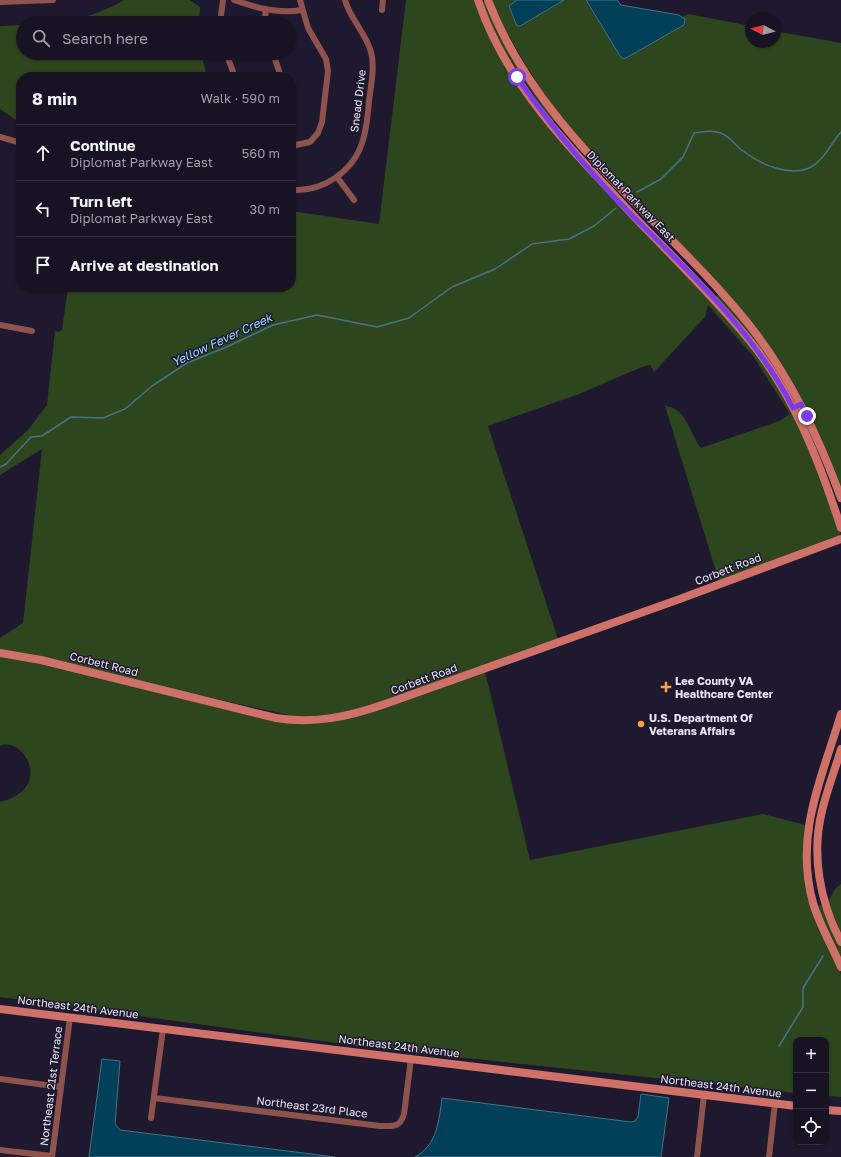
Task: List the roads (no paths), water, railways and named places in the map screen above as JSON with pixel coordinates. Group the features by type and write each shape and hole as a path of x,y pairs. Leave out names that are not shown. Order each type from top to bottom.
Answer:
{"main road":[{"name":"Diplomat Parkway East","path":"479,0 500,50 551,126 583,162 710,294 764,360 793,408 820,471 841,528"},
{"name":"Diplomat Parkway East","path":"488,0 500,29 519,62 559,120 581,146 717,288 750,326 776,361 801,404 841,498"},
{"path":"551,126 559,120"},
{"path":"710,294 717,288"},
{"path":"793,408 801,404"},
{"name":"Corbett Road","path":"0,653 42,660 276,718 326,720 361,712 385,704 677,600 841,539"},
{"path":"841,714 815,794 809,822 807,862 812,898 825,934 841,967"},
{"path":"841,749 822,811 818,832 818,861 822,896 830,919 841,942"},
{"path":"812,898 822,896"},
{"name":"Northeast 24th Avenue","path":"0,1009 793,1106"},
{"path":"829,1110 841,1111"}],"street":[{"path":"0,2 53,0"},
{"path":"221,16 223,0"},
{"path":"234,0 266,10 285,12 302,10"},
{"path":"296,145 310,142 318,133 322,122 328,71 326,59 310,34 300,0"},
{"name":"Snead Drive","path":"296,190 315,188 337,177 350,165 362,144 373,72 369,46 351,16 345,0"},
{"path":"382,10 383,0"},
{"path":"265,16 266,10"},
{"path":"229,60 233,72"},
{"path":"275,60 279,72"},
{"path":"0,137 16,142"},
{"path":"337,177 354,200"},
{"path":"0,324 32,331"},
{"name":"Northeast 21st Terrace","path":"52,1156 70,1017"},
{"path":"152,1118 163,1029"},
{"name":"Northeast 23rd Place","path":"154,1098 380,1126 397,1126 402,1122 404,1114 411,1059"},
{"path":"0,1079 61,1087"},
{"path":"697,1157 704,1095"},
{"path":"769,1157 775,1103"},
{"path":"0,1150 52,1156"}],"water":[{"path":"517,0 564,0 520,26 517,26 509,6"},
{"path":"586,0 617,0 621,5 679,15 685,19 684,25 624,59 620,56"},
{"path":"102,1059 120,1061 115,1124 120,1130 335,1157 89,1157"},
{"path":"641,1094 669,1098 661,1157 415,1157 428,1146 436,1132 442,1098 631,1122 635,1121 638,1117"}],"waterway":[{"name":"Yellow Fever Creek","path":"637,192 661,179 683,157 694,133 708,131 721,133 727,136 743,151 758,161 776,168 794,171 803,170 816,164 824,156 841,132"},
{"name":"Yellow Fever Creek","path":"0,467 6,464 31,437 42,436 71,417 103,418 125,409 152,386 187,363 229,346 273,325 317,315 377,327 409,318 452,287 495,269 532,244 569,239 594,226 616,208"},
{"path":"779,1046 803,1007 803,988 823,956"}],"place":[{"name":"Lee County VA Healthcare Center","path":"666,687"},
{"name":"U.S. Department Of Veterans Affairs","path":"641,724"}]}
